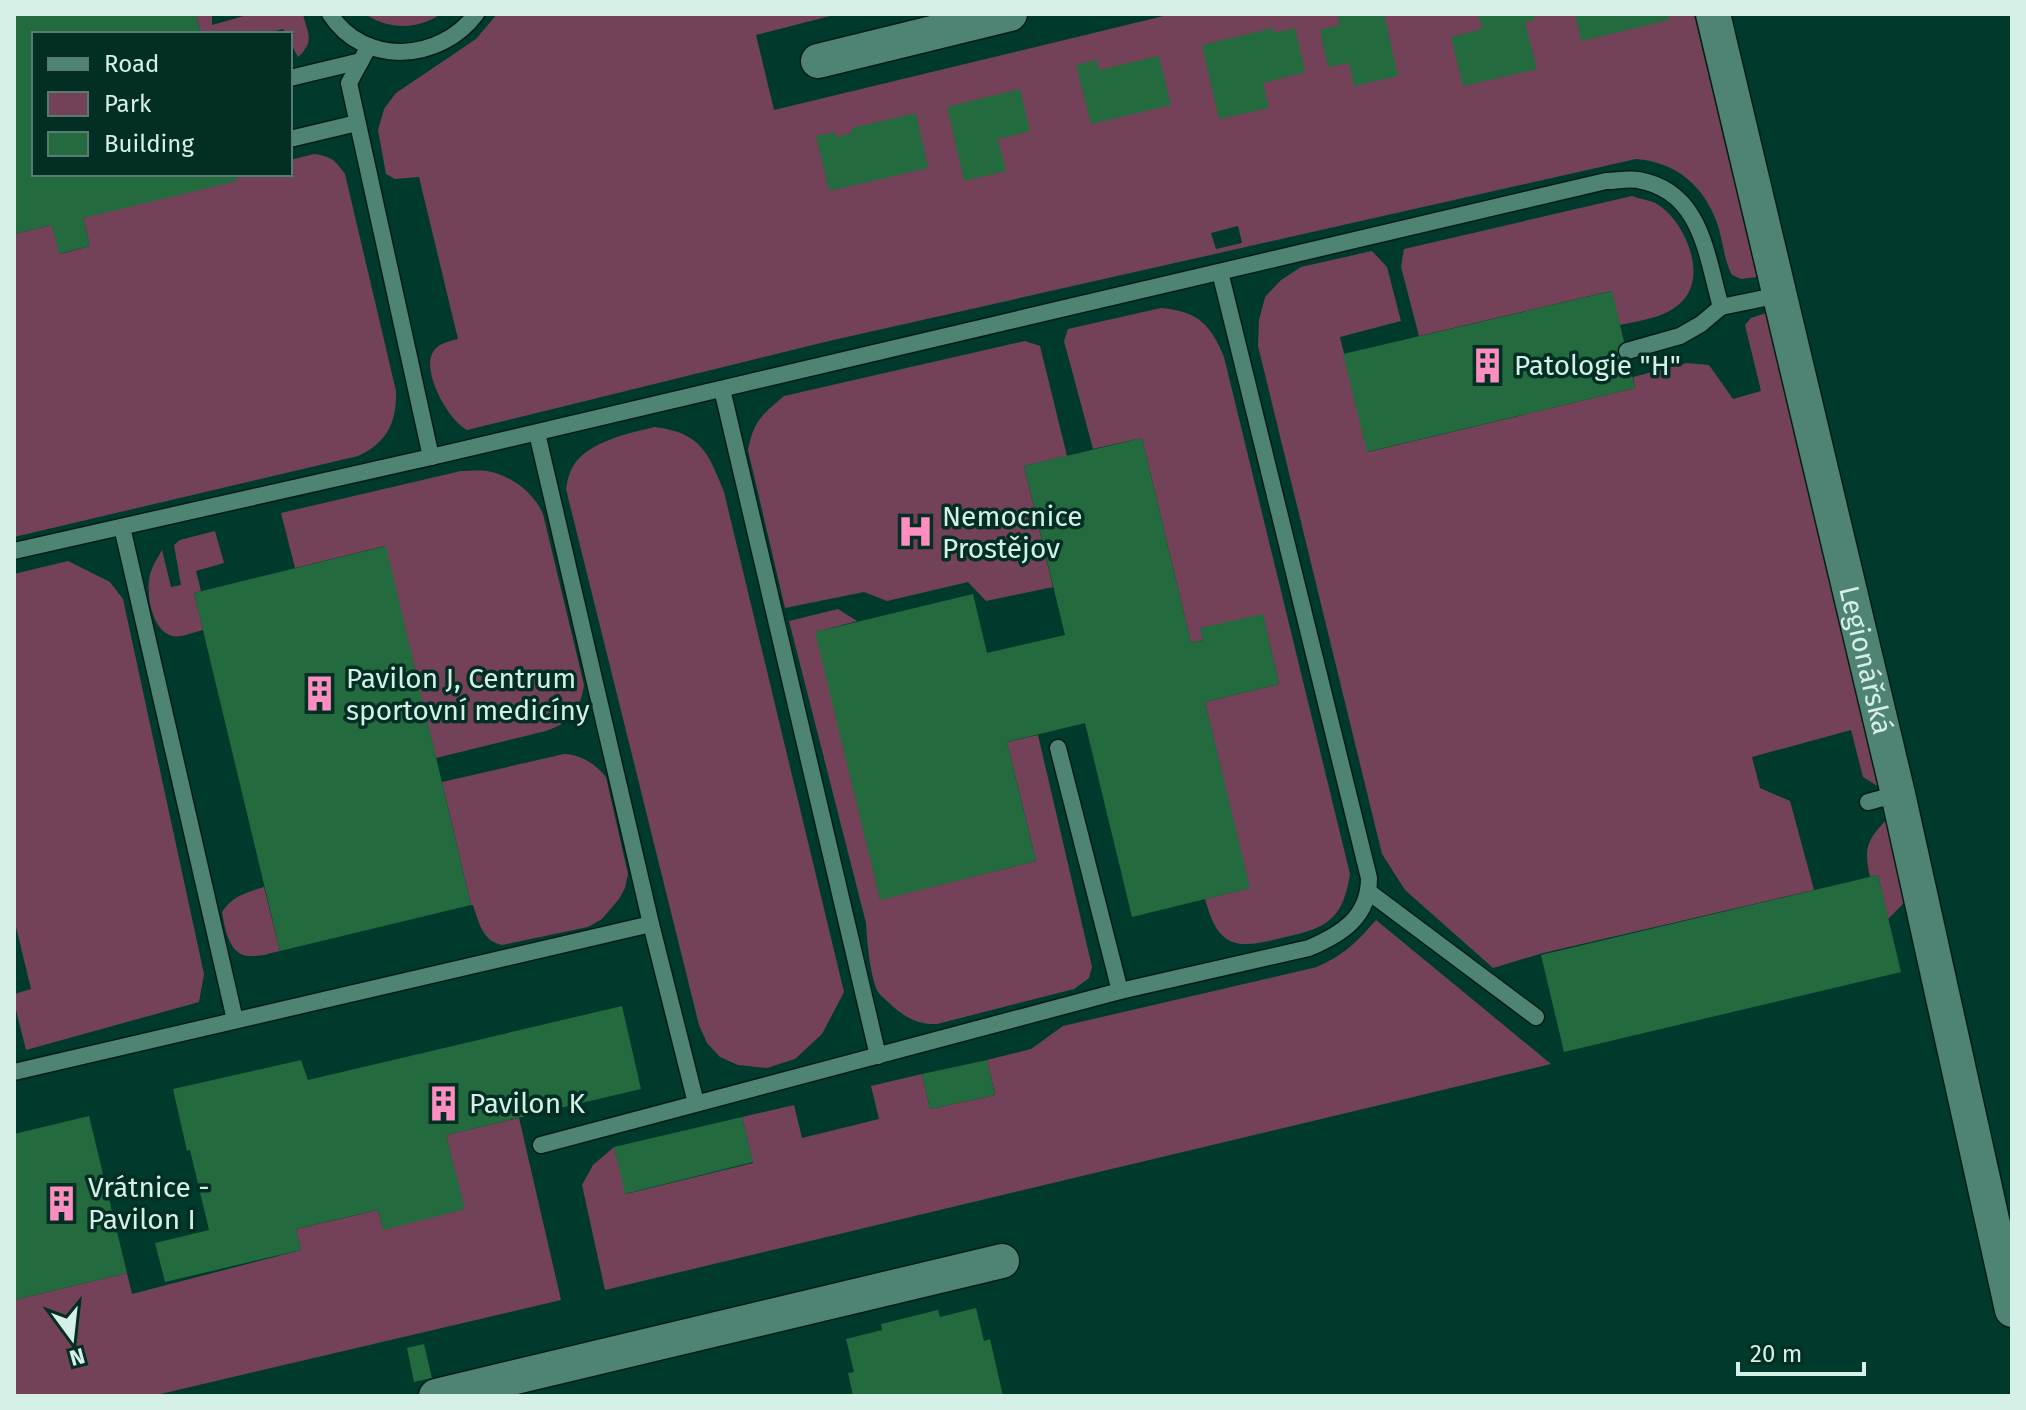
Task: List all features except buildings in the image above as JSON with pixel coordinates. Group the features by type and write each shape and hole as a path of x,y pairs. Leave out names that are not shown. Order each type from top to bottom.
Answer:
{"street":[{"path":"818,61 900,28 1010,14"},
{"name":"Legionářská","path":"1713,14 1779,295 1883,798 2012,1310"},
{"path":"436,1396 1002,1261"}],"lane":[{"path":"330,14 365,53"},
{"path":"292,77 365,53 427,49 453,37 476,14"},
{"path":"365,53 349,83 431,457"},
{"path":"292,139 357,123"},
{"path":"14,551 537,433 1606,181 1635,179 1661,186 1686,205 1699,228 1721,307"},
{"path":"541,1145 1120,991 1309,948 1347,927 1365,904 1369,878 1220,272"},
{"path":"1627,351 1680,336 1721,307 1779,295"},
{"path":"722,389 878,1056"},
{"path":"537,433 651,924 696,1103"},
{"path":"122,527 235,1020"},
{"path":"1058,748 1120,991"},
{"path":"1369,892 1536,1017"},
{"path":"14,1072 651,924"}],"green space":[{"path":"196,14 212,14 212,25 251,14 303,14 308,42 298,57 292,46 292,32 283,29 272,32 200,32"},
{"path":"365,14 441,14 422,23 403,26 384,23"},
{"path":"497,14 838,14 756,35 774,110 1172,14 1694,14 1757,277 1741,279 1732,275 1716,220 1695,186 1675,170 1636,159 829,341 467,430 445,407 431,373 434,350 458,339 419,177 395,179 386,174 378,130 384,109 396,93 476,39","holes":["1238,226 1242,243 1216,249 1211,233"]},
{"path":"314,154 325,156 345,174 396,391 395,412 383,438 358,456 14,537 14,234 52,225 60,254 90,246 83,218 228,176 292,176 292,160"},
{"path":"1632,196 1653,202 1665,210 1674,219 1688,244 1692,258 1692,284 1687,295 1674,308 1657,316 1620,325 1611,291 1419,336 1401,267 1404,249"},
{"path":"1372,251 1387,267 1401,321 1340,337 1368,452 1635,388 1633,377 1687,363 1709,365 1733,399 1761,391 1745,325 1751,318 1766,313 1879,787 1863,777 1851,730 1752,757 1760,788 1790,801 1814,890 1543,953 1493,968 1405,890 1382,854 1258,346 1259,320 1265,297 1281,280 1301,267"},
{"path":"1161,308 1185,312 1202,322 1214,336 1224,357 1350,874 1341,905 1326,923 1304,932 1257,943 1241,944 1230,941 1220,933 1205,899 1249,888 1205,702 1279,684 1263,615 1201,628 1203,640 1191,643 1142,438 1093,449 1064,341 1068,329"},
{"path":"1025,341 1040,346 1067,456 1024,466 1053,587 986,601 968,582 887,601 864,592 785,608 748,450 756,425 765,414 784,396"},
{"path":"655,427 683,434 701,447 724,492 844,992 822,1034 795,1059 767,1068 738,1065 720,1057 707,1043 699,1025 566,489 571,470 585,453 607,441"},
{"path":"461,471 487,471 505,476 528,492 539,506 584,685 577,709 555,728 436,758 385,546 295,568 281,513"},
{"path":"215,531 224,563 196,571 201,591 194,593 203,630 183,636 165,633 155,620 150,604 152,568 162,550 171,587 181,585 174,545 180,540"},
{"path":"68,561 110,582 123,599 204,974 199,1002 26,1050 14,1002 14,994 31,989 14,919 14,574"},
{"path":"838,609 857,621 816,632 880,899 1036,861 1007,742 1038,735 1092,967 1089,978 1074,989 937,1024 909,1018 878,992 871,968 866,923 789,621"},
{"path":"564,754 587,761 606,777 628,874 625,888 602,919 588,927 502,945 495,943 482,930 471,905 442,782"},
{"path":"1887,819 1907,900 1888,919 1878,875 1870,877 1867,859 1868,845"},
{"path":"264,887 280,951 260,956 245,955 233,947 222,912 235,898"},
{"path":"1376,920 1551,1064 605,1290 582,1185 593,1165 614,1147 626,1194 753,1163 742,1117 794,1105 802,1138 879,1119 871,1086 922,1074 930,1109 995,1095 987,1060 1031,1049 1063,1026 1317,967 1350,947"},
{"path":"519,1118 561,1300 152,1396 14,1396 14,1300 127,1273 132,1294 301,1250 296,1229 378,1210 383,1229 464,1209 446,1135"}],"place":[{"name":"Patologie \"H\"","path":"1488,365"},
{"name":"Nemocnice Prostějov","path":"916,532"},
{"name":"Pavilon J, Centrum sportovní medicíny","path":"320,694"},
{"name":"Pavilon K","path":"443,1103"},
{"name":"Vrátnice - Pavilon I","path":"62,1203"}]}
